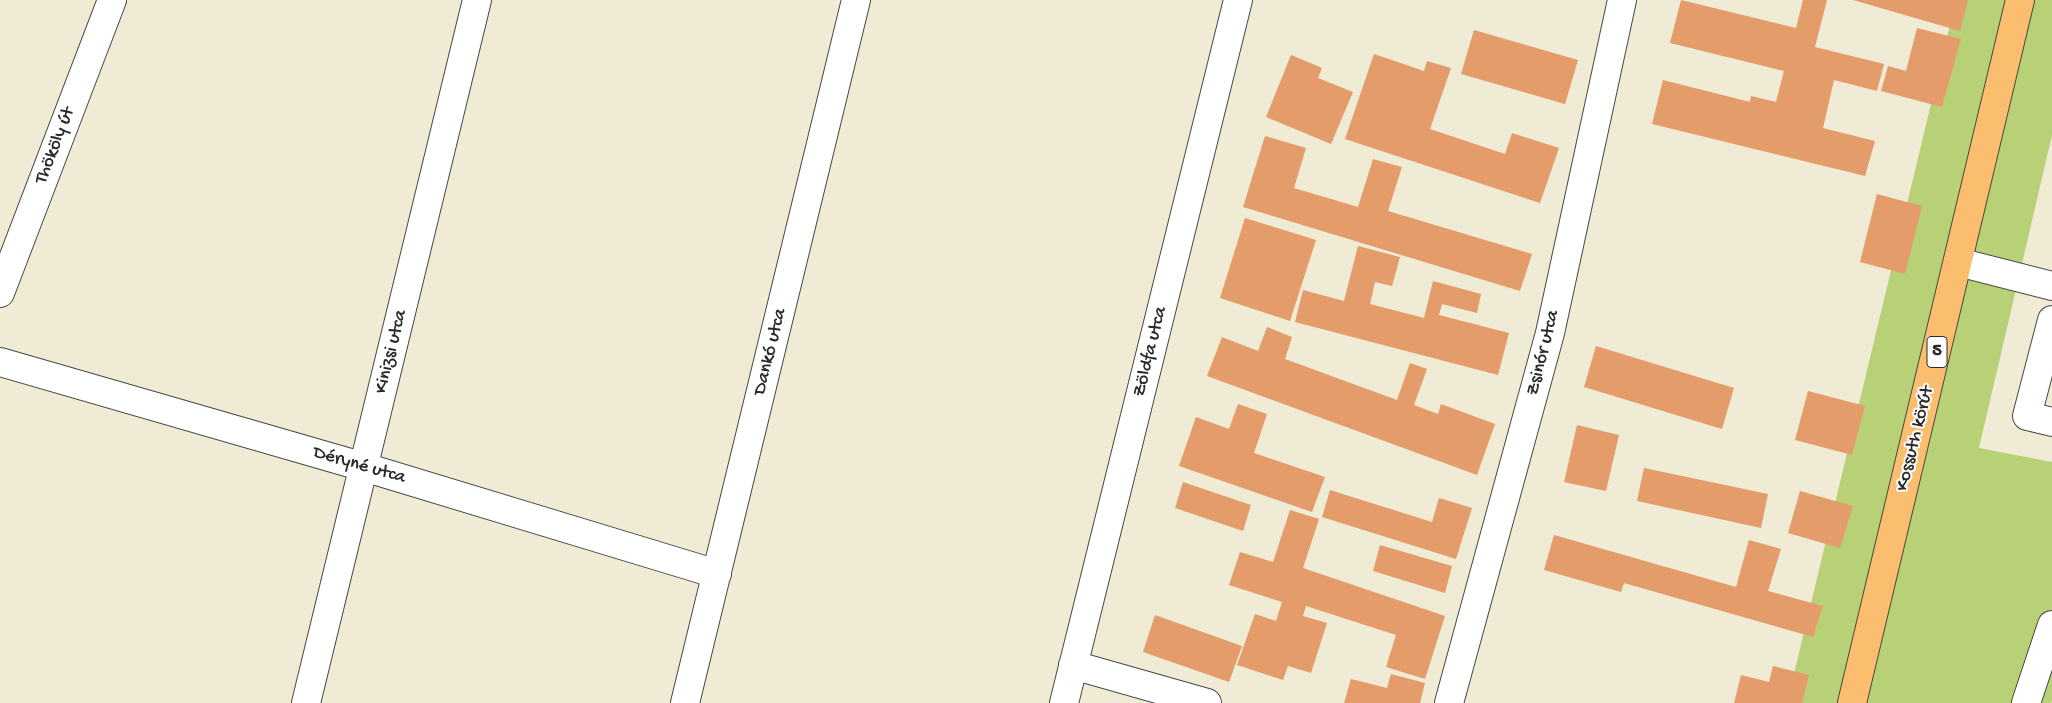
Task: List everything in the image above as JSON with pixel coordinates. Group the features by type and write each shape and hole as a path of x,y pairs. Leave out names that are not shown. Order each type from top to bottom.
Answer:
{"main road":[{"name":"Kossuth körút","path":"1852,703 2020,0"}],"street":[{"name":"Thököly út","path":"0,293 112,0"},
{"name":"Kinizsi utca","path":"306,703 477,0"},
{"name":"Dankó utca","path":"685,703 856,0"},
{"name":"Zöldfa utca","path":"1064,703 1238,0"},
{"name":"Zsinór utca","path":"1449,703 1550,333 1622,0"},
{"path":"1958,262 2052,286"},
{"path":"2052,320 2027,416 2052,422"},
{"name":"Déryné utca","path":"0,362 364,467 717,574"},
{"path":"2026,703 2052,625"},
{"path":"1073,665 1207,703"}],"green space":[{"path":"1956,0 2052,0 2052,135 1979,448 2052,462 2052,701 2051,703 1787,703"}],"building":[{"path":"1681,0 1796,28 1803,0 1827,0 1815,47 1884,64 1877,91 1834,80 1823,128 1875,141 1865,176 1652,124 1663,80 1750,102 1751,96 1776,102 1784,71 1670,43"},
{"path":"1853,0 1968,0 1960,31"},
{"path":"1917,28 1961,39 1942,107 1881,91 1888,66 1906,71"},
{"path":"1474,30 1578,60 1565,104 1461,74"},
{"path":"1374,54 1424,71 1427,61 1451,68 1430,129 1505,154 1512,133 1559,148 1540,203 1345,139"},
{"path":"1291,55 1322,68 1318,78 1353,92 1331,144 1266,117"},
{"path":"1265,136 1306,148 1294,188 1358,207 1373,159 1402,167 1388,211 1532,254 1520,291 1243,207"},
{"path":"1877,194 1922,206 1905,274 1860,262"},
{"path":"1245,218 1316,240 1290,321 1220,298"},
{"path":"1358,246 1400,257 1392,286 1375,282 1370,304 1424,318 1433,281 1481,294 1477,313 1442,304 1439,315 1509,333 1498,375 1295,322 1303,290 1344,301"},
{"path":"1267,327 1292,337 1285,359 1397,400 1410,363 1427,369 1414,405 1438,414 1441,404 1495,424 1477,475 1207,376 1222,337 1258,351"},
{"path":"1596,346 1734,388 1722,429 1584,387"},
{"path":"1808,391 1865,406 1852,455 1795,440"},
{"path":"1238,404 1267,414 1254,453 1325,477 1312,512 1179,466 1196,417 1229,429"},
{"path":"1577,425 1619,435 1606,491 1564,482"},
{"path":"1644,468 1768,494 1761,528 1637,501"},
{"path":"1183,482 1251,505 1243,531 1175,508"},
{"path":"1330,490 1432,522 1439,498 1472,508 1456,559 1322,517"},
{"path":"1800,491 1853,506 1840,548 1788,533"},
{"path":"1290,510 1319,519 1303,568 1445,616 1425,679 1386,667 1396,635 1306,606 1303,616 1327,623 1311,673 1288,666 1283,680 1237,665 1255,614 1276,621 1282,602 1229,585 1240,552 1273,562"},
{"path":"1554,535 1736,587 1749,540 1781,549 1768,591 1823,606 1813,637 1624,583 1621,592 1544,570"},
{"path":"1380,545 1452,566 1445,593 1373,571"},
{"path":"1155,615 1242,646 1229,682 1143,652"},
{"path":"1773,666 1809,675 1802,703 1734,703 1741,675 1769,682"},
{"path":"1391,674 1425,683 1420,703 1344,703 1351,679 1387,688"}]}
